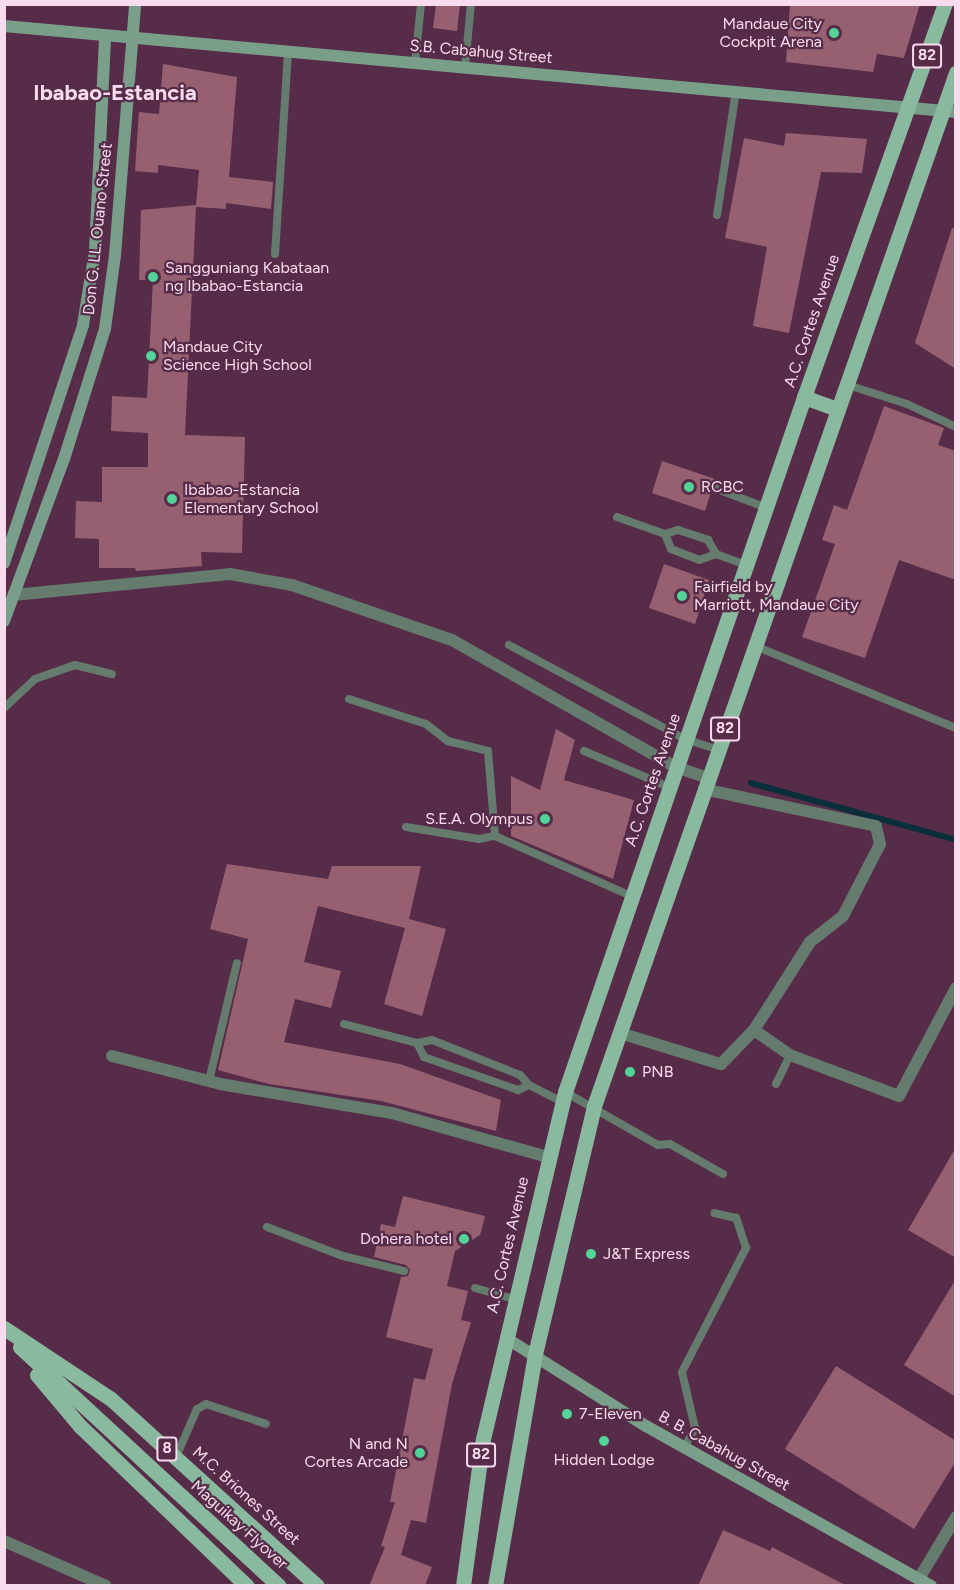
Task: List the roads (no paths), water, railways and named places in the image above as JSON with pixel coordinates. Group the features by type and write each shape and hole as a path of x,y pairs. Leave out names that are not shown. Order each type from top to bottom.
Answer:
{"main road":[{"name":"A.C. Cortes Avenue","path":"462,1582 483,1438 547,1157 564,1097 804,397 945,4"},
{"name":"82","path":"495,1586 535,1354 594,1106 845,384 949,112 956,73"},
{"path":"804,397 837,409"},
{"path":"4,1332 80,1426 247,1586"},
{"name":"Maguikay Flyover","path":"4,1332 94,1418 279,1586"},
{"name":"M.C. Briones Street","path":"4,1332 111,1399 317,1586"}],"street":[{"name":"Don G. LL. Ouano Street","path":"4,621 46,507 105,329 115,255 135,4"},
{"name":"S.B. Cabahug Street","path":"4,26 105,38 288,51 949,112"},
{"name":"Don G. LL. Ouano Street","path":"4,563 83,325 95,251 105,38"},
{"path":"95,251 115,255"},
{"path":"27,498 46,507"},
{"path":"13,595 230,574 292,585 453,640 706,784 876,826 880,844 843,916 810,942 753,1030 721,1064 620,1033"},
{"path":"753,1030 790,1055 899,1096 956,988"},
{"path":"112,1056 209,1081 392,1113 547,1157"},
{"name":"B. B. Cabahug Street","path":"506,1338 684,1448 920,1577 930,1586"},
{"path":"920,1577 956,1517"},
{"path":"4,1541 106,1586"}],"lane":[{"path":"415,63 421,4"},
{"path":"465,67 471,4"},
{"path":"275,254 288,51"},
{"path":"717,214 736,91"},
{"path":"845,384 907,404 956,427"},
{"path":"717,489 767,508"},
{"path":"617,518 665,534 678,530 708,540 716,554"},
{"path":"665,534 671,549 699,560 716,554 747,564"},
{"path":"509,645 685,739 718,750"},
{"path":"755,646 956,728"},
{"path":"4,708 35,679 75,665 112,674"},
{"path":"349,699 426,724 448,741 488,751 495,836"},
{"path":"584,751 669,787"},
{"path":"406,827 479,839 495,836 633,897"},
{"path":"209,1081 237,963"},
{"path":"344,1024 417,1042 432,1040 493,1064 520,1075 529,1085 594,1106 658,1145 670,1144 723,1174"},
{"path":"417,1042 424,1057 518,1090 529,1085"},
{"path":"776,1084 790,1055"},
{"path":"488,1080 493,1064"},
{"path":"684,1448 695,1428 682,1372 746,1248 736,1218 715,1213"},
{"path":"267,1227 343,1256 404,1271"},
{"path":"475,1288 514,1299"},
{"path":"176,1457 197,1409 206,1404 266,1424"}],"waterway":[{"path":"751,783 956,840"}],"place":[{"name":"Mandaue City Cockpit Arena","path":"834,33"},
{"name":"Sangguniang Kabataan ng Ibabao-Estancia","path":"153,277"},
{"name":"Mandaue City Science High School","path":"151,356"},
{"name":"RCBC","path":"689,487"},
{"name":"Ibabao-Estancia Elementary School","path":"172,499"},
{"name":"Fairfield by Marriott, Mandaue City","path":"682,596"},
{"name":"S.E.A. Olympus","path":"545,819"},
{"name":"PNB","path":"630,1072"},
{"name":"Dohera hotel","path":"464,1239"},
{"name":"J&T Express","path":"591,1254"},
{"name":"7-Eleven","path":"567,1414"},
{"name":"Hidden Lodge","path":"604,1441"},
{"name":"N and N Cortes Arcade","path":"420,1453"}],"district":[{"name":"Ibabao-Estancia","path":"115,93"}]}
